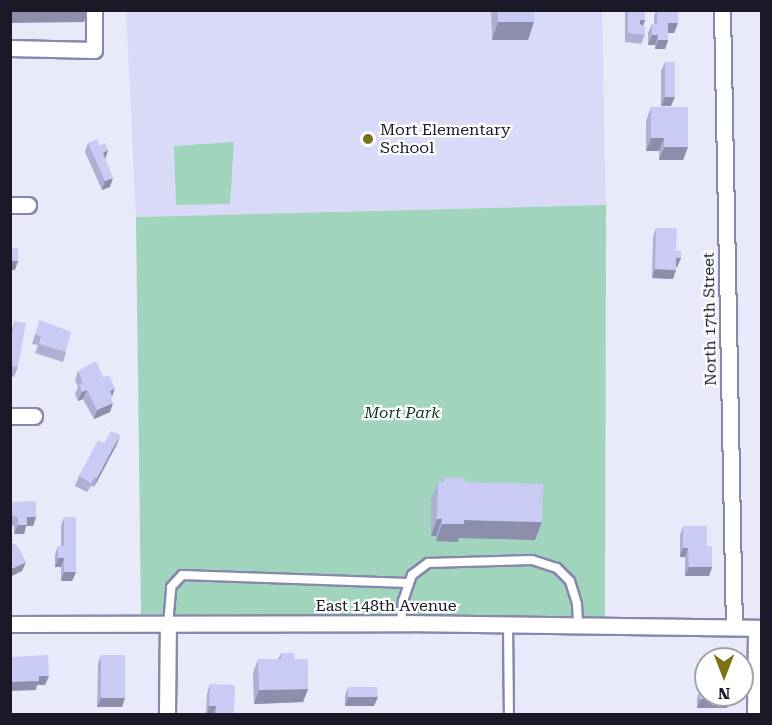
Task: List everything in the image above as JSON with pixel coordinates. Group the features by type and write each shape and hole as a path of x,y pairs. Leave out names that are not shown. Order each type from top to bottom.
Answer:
{"street":[{"path":"10,48 93,50 94,10"},
{"name":"North 17th Street","path":"722,10 734,627"},
{"path":"10,205 28,205"},
{"path":"10,416 34,416"},
{"name":"East 148th Avenue","path":"10,624 401,623 759,628"},
{"path":"167,714 168,625"},
{"path":"755,714 759,628"}],"lane":[{"path":"401,623 403,601 408,583 418,568 436,561 532,560 546,563 564,573 570,581 577,604 578,625"},
{"path":"168,625 171,587 182,575 408,583"},
{"path":"508,624 509,714"}],"shaded area":[{"name":"Mort Elementary School","path":"126,11 602,11 606,205 136,217"}],"green space":[{"path":"234,142 230,204 176,205 174,146"},
{"name":"Mort Park","path":"606,205 605,617 141,614 136,217"}],"building":[{"path":"498,10 534,10 534,22 498,22"},
{"path":"628,10 645,10 645,20 640,20 640,24 645,27 645,35 628,33"},
{"path":"657,10 678,10 678,23 668,23 668,40 658,40 658,35 652,35 652,24 657,24"},
{"path":"665,62 675,62 675,97 665,97"},
{"path":"651,107 688,107 688,147 664,147 664,138 651,138"},
{"path":"97,139 100,146 105,143 108,150 103,153 113,178 105,181 88,143"},
{"path":"656,228 677,228 676,250 681,251 681,258 676,258 676,270 655,269"},
{"path":"10,248 18,248 18,261 10,261"},
{"path":"40,320 71,332 66,352 39,344 41,336 35,334"},
{"path":"15,321 26,323 18,367 10,366 10,343"},
{"path":"96,361 103,377 109,375 115,388 110,391 113,403 97,410 87,390 82,392 79,385 83,383 78,371"},
{"path":"111,431 120,435 97,478 94,477 91,483 79,476 98,440 104,443"},
{"path":"444,478 465,478 465,482 543,484 542,522 464,520 464,524 442,524 442,519 437,519 438,482 444,482"},
{"path":"36,501 36,517 27,517 27,525 18,525 18,517 10,515 10,502"},
{"path":"64,517 76,517 76,572 64,572 64,558 58,558 58,546 64,546"},
{"path":"683,526 707,526 707,546 712,546 712,567 689,567 688,548 683,548"},
{"path":"14,543 26,562 11,569 10,544"},
{"path":"281,653 294,653 294,659 308,659 308,689 259,690 258,659 281,659"},
{"path":"48,655 49,676 39,676 39,681 10,682 10,657"},
{"path":"101,655 125,655 125,698 101,698"},
{"path":"210,684 235,685 234,714 216,714 216,706 209,706"},
{"path":"348,687 377,687 378,697 348,697"}],"place":[{"name":"Mort Elementary School","path":"368,139"}]}
